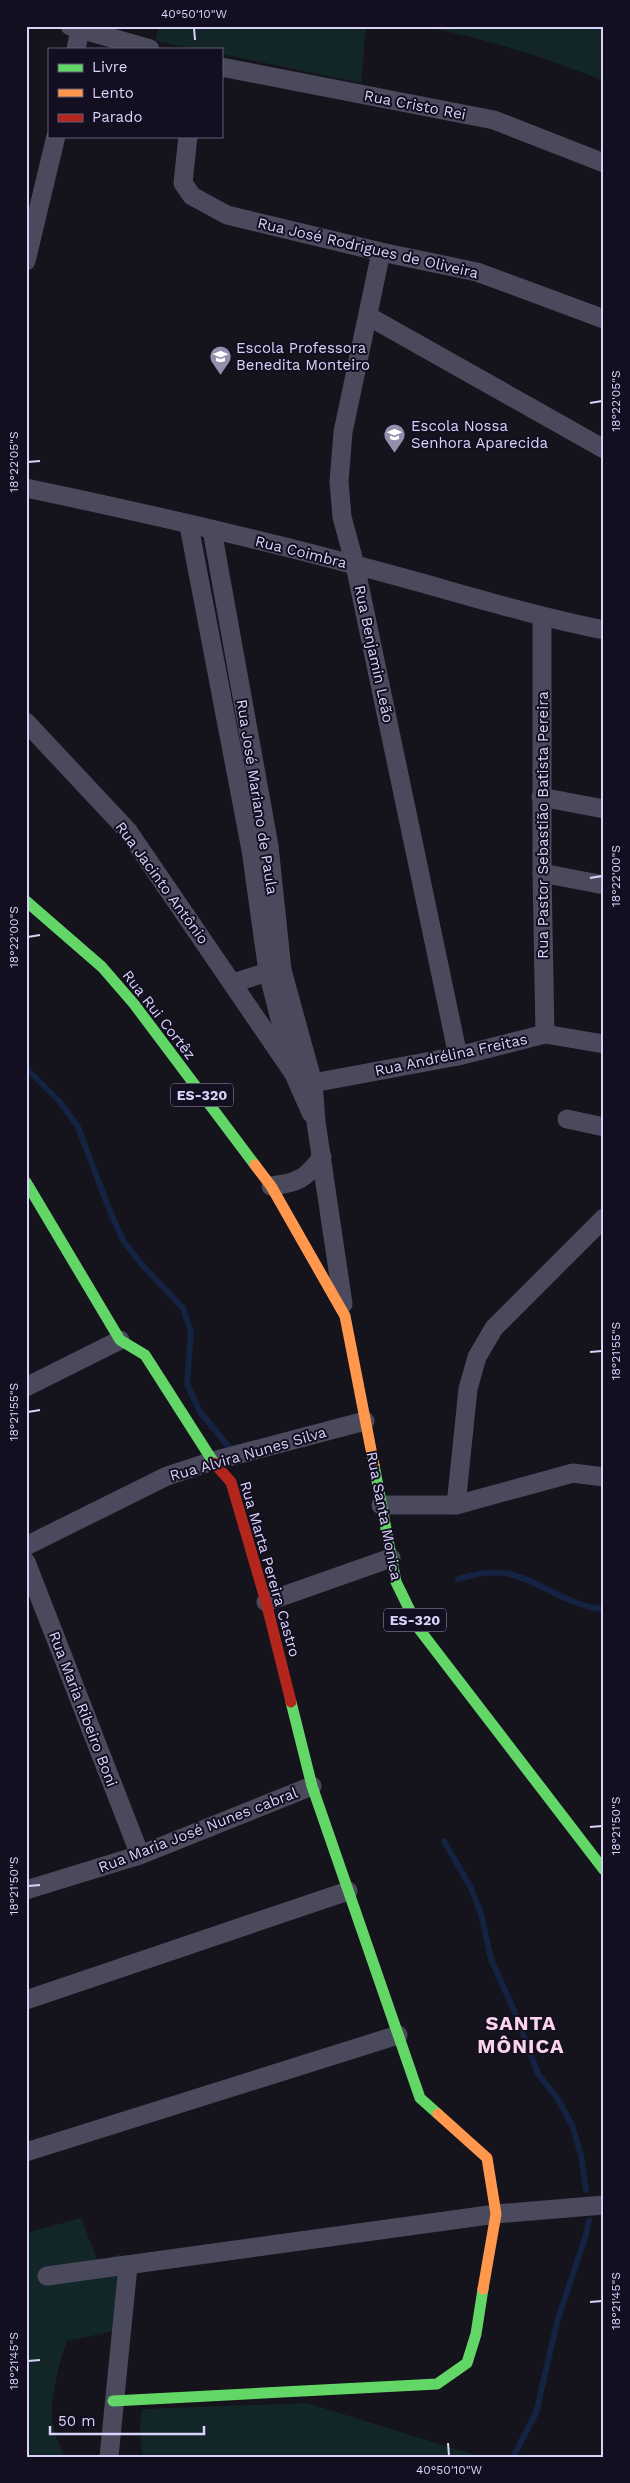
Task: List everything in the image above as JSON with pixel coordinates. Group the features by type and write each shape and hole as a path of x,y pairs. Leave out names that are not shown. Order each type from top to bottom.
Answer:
{"street":[{"path":"76,48 77,27 147,48"},
{"name":"Rua Cristo Rei","path":"222,67 494,120 604,163"},
{"path":"26,261 56,138"},
{"name":"Rua José Rodrigues de Oliveira","path":"188,138 183,183 192,196 227,215 381,252 477,272 604,319"},
{"name":"Rua Benjamin Leão","path":"381,252 342,432 339,482 342,517 355,565 458,1056"},
{"path":"368,316 604,449"},
{"name":"Rua Coimbra","path":"26,488 139,512 189,526 355,565 542,617 604,630"},
{"name":"Rua José Mariano de Paula","path":"189,526 216,664 238,730"},
{"name":"Rua José Mariano de Paula","path":"212,530 235,660 238,730 260,848 275,971 301,1081"},
{"name":"Rua Pastor Sebastião Batista Pereira","path":"542,617 541,797 546,1034"},
{"path":"216,664 235,660"},
{"name":"Rua Jacinto Antônio","path":"26,722 128,831 301,1081 316,1122"},
{"path":"541,797 604,809"},
{"path":"542,873 604,885"},
{"name":"Rua Rui Cortêz","path":"26,901 102,968 134,1004 270,1186 345,1316"},
{"path":"233,983 275,971"},
{"name":"Rua Andrélina Freitas","path":"301,1081 458,1056 546,1034 604,1044"},
{"path":"567,1119 604,1127"},
{"name":"Rua Santa Monica","path":"316,1122 345,1316 396,1582 419,1629 604,1870"},
{"path":"270,1186 292,1183 310,1173 322,1157"},
{"name":"Rua Marta Pereira Castro","path":"26,1182 120,1340 145,1355 213,1461 232,1482 266,1602 312,1786 420,2098 487,2158 496,2214 476,2334 467,2363 437,2384 113,2401"},
{"path":"456,1505 468,1389 477,1357 494,1328 604,1218"},
{"path":"26,1387 120,1340"},
{"name":"Rua Alvira Nunes Silva","path":"26,1546 167,1476 213,1461 365,1421"},
{"path":"381,1505 456,1505 573,1473 604,1477"},
{"path":"266,1602 391,1558"},
{"name":"Rua Maria Ribeiro Boni","path":"26,1562 140,1855"},
{"name":"Rua Maria José Nunes cabral","path":"26,1890 140,1855 312,1786"},
{"path":"26,2000 348,1891"},
{"path":"26,2152 398,2034"},
{"path":"47,2276 496,2214 604,2205"},
{"path":"109,2457 113,2401 128,2266"}],"green space":[{"path":"158,26 366,26 361,83 222,54 222,48 190,48 156,41"},
{"path":"421,26 604,26 604,81 514,49"},
{"path":"81,2218 98,2262 120,2254 123,2329 67,2341 56,2378 52,2407 52,2420 58,2442 65,2457 26,2457 26,2233"},
{"path":"307,2403 481,2457 142,2457 140,2431 142,2409"}],"waterway":[{"path":"26,1068 60,1102 78,1127 111,1214 124,1242 144,1267 183,1308 191,1332 187,1384 200,1412 233,1452"},
{"path":"458,1579 483,1573 509,1574 533,1582 579,1604 604,1609"},
{"path":"444,1841 471,1888 481,1914 491,1959 516,2015 538,2074 557,2098 572,2125 581,2155 586,2190"},
{"path":"513,2457 536,2413 557,2322 586,2235 589,2220"}],"traffic: fast":[{"path":"26,901 102,967 134,1004 255,1165"},
{"path":"26,1182 120,1340 145,1355 214,1463"},
{"path":"374,1465 396,1582 419,1629 604,1870"},
{"path":"291,1702 312,1786 420,2098 438,2114"},
{"path":"113,2401 437,2384 467,2363 476,2334 483,2289"}],"traffic: slow":[{"path":"255,1165 271,1186 345,1316 374,1465"},
{"path":"438,2114 487,2158 496,2214 483,2289"}],"traffic: jam":[{"path":"214,1463 231,1482 266,1602 291,1702"}],"place":[{"name":"Escola Professora Benedita Monteiro","path":"220,376"},
{"name":"Escola Nossa Senhora Aparecida","path":"395,454"}],"district":[{"name":"SANTA MÔNICA","path":"521,2034"}]}
